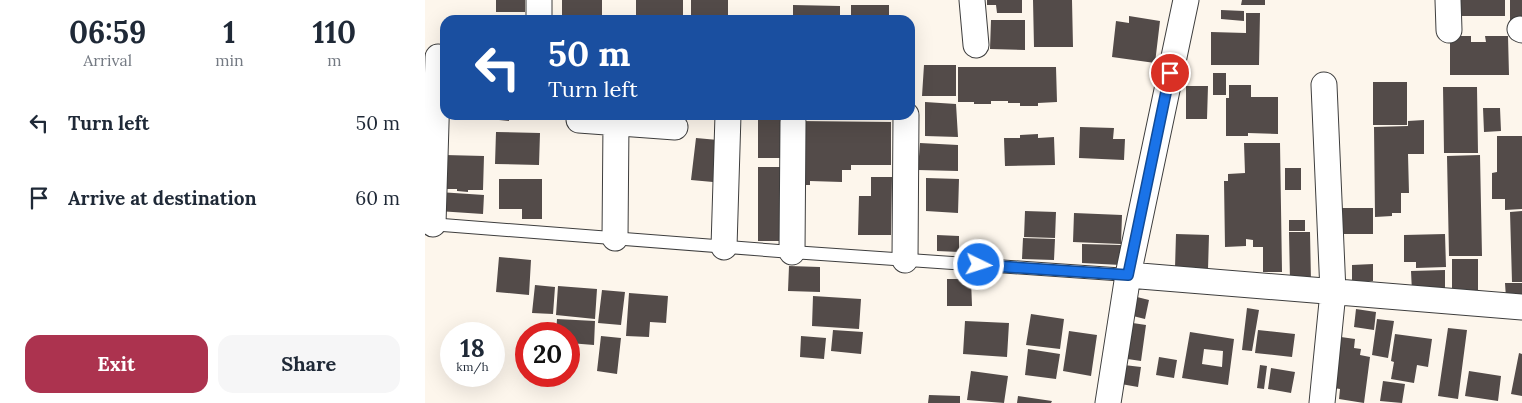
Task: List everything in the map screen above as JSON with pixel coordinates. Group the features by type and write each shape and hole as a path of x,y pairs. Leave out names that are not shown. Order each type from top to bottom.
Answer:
{"street":[{"path":"539,0 539,15"},
{"path":"972,0 976,45"},
{"path":"1108,403 1128,275 1186,0"},
{"path":"1448,0 1449,30"},
{"path":"429,224 438,57"},
{"path":"1322,403 1333,292 1324,85"},
{"path":"579,120 675,127"},
{"path":"724,247 728,120"},
{"path":"905,260 907,120"},
{"path":"615,238 617,122"},
{"path":"792,252 793,122"},
{"path":"1128,275 1522,307"}],"lane":[{"path":"429,224 792,252 1128,275"}],"building":[{"path":"496,0 525,0 525,12 496,12"},
{"path":"562,0 602,0 602,15 562,15"},
{"path":"636,0 683,0 683,15 636,15"},
{"path":"691,0 728,0 728,15 691,15"},
{"path":"987,0 1022,0 1022,13 997,13 996,5 987,5"},
{"path":"1033,0 1072,0 1073,47 1034,47"},
{"path":"1242,0 1265,0 1265,5 1241,5"},
{"path":"1453,0 1505,0 1505,16 1453,16"},
{"path":"1510,0 1522,0 1522,21 1510,21"},
{"path":"793,5 840,6 840,15 793,15"},
{"path":"851,5 889,5 889,15 851,15"},
{"path":"1221,10 1244,11 1244,21 1221,19"},
{"path":"1246,13 1260,13 1259,65 1211,65 1211,32 1246,33"},
{"path":"1129,16 1160,21 1155,63 1112,57 1116,21 1129,23"},
{"path":"991,20 1025,20 1025,50 990,49"},
{"path":"1450,36 1471,36 1471,42 1486,42 1485,36 1508,36 1509,75 1450,75"},
{"path":"924,65 956,65 956,96 922,96"},
{"path":"958,67 1056,67 1057,102 1038,103 1038,106 1020,106 1020,103 1008,103 1008,101 991,101 991,104 958,102"},
{"path":"1213,73 1226,73 1226,95 1213,95"},
{"path":"1373,82 1407,82 1407,125 1373,125"},
{"path":"1229,85 1251,85 1251,97 1278,97 1278,134 1248,133 1248,136 1226,136 1226,98 1229,98"},
{"path":"1186,86 1208,86 1207,119 1186,119"},
{"path":"1443,87 1477,87 1478,153 1444,153"},
{"path":"925,102 956,104 958,137 925,136"},
{"path":"1483,108 1500,108 1501,131 1484,132"},
{"path":"758,120 784,120 783,158 758,158"},
{"path":"1424,120 1424,154 1408,154 1409,193 1401,193 1401,213 1392,213 1392,216 1375,217 1374,127 1408,126 1408,121"},
{"path":"798,121 891,122 891,165 851,165 851,170 842,170 842,182 810,181 810,185 798,185"},
{"path":"1080,127 1114,128 1113,139 1125,139 1124,160 1079,158"},
{"path":"496,132 540,133 539,165 495,164"},
{"path":"1038,134 1038,138 1054,137 1055,165 1005,166 1004,138 1020,138 1020,135"},
{"path":"1497,136 1522,136 1522,209 1505,210 1505,199 1492,199 1492,173 1497,172"},
{"path":"696,138 718,140 713,182 691,180"},
{"path":"920,143 958,145 958,171 918,170"},
{"path":"1244,143 1280,143 1282,272 1263,272 1263,247 1253,247 1253,240 1246,239 1246,246 1225,247 1224,181 1228,181 1228,174 1245,173"},
{"path":"445,155 484,156 483,190 468,190 468,192 457,191 457,189 444,189"},
{"path":"1480,155 1482,256 1449,256 1447,156"},
{"path":"758,167 781,167 781,241 758,241"},
{"path":"1285,168 1301,168 1301,190 1285,190"},
{"path":"871,177 892,177 891,235 858,235 859,196 871,196"},
{"path":"926,178 959,179 958,213 926,211"},
{"path":"499,179 542,179 542,219 522,219 522,209 499,209"},
{"path":"439,192 484,195 483,214 438,211"},
{"path":"1337,208 1373,208 1373,234 1337,234"},
{"path":"1025,211 1056,212 1055,238 1024,237"},
{"path":"1522,211 1522,282 1512,282 1510,212"},
{"path":"1074,213 1122,215 1121,244 1073,242"},
{"path":"1289,220 1305,220 1305,231 1289,231"},
{"path":"1289,232 1310,232 1311,281 1290,281"},
{"path":"1176,234 1209,235 1208,270 1175,268"},
{"path":"1445,234 1446,267 1416,268 1416,262 1404,262 1404,235"},
{"path":"937,235 959,236 959,252 937,251"},
{"path":"1023,238 1055,239 1054,260 1022,259"},
{"path":"1082,244 1121,245 1121,265 1082,263"},
{"path":"499,257 531,260 529,295 496,292"},
{"path":"1452,259 1478,259 1478,294 1452,294"},
{"path":"1373,264 1373,281 1352,281 1352,265"},
{"path":"789,266 820,267 820,292 788,291"},
{"path":"1445,270 1445,291 1412,292 1411,271"},
{"path":"947,279 971,279 972,306 947,306"},
{"path":"1505,283 1522,283 1522,298 1506,298"},
{"path":"535,285 555,287 553,314 532,313"},
{"path":"558,286 597,289 595,319 556,315"},
{"path":"602,290 625,292 621,325 598,323"},
{"path":"629,293 668,296 666,323 650,322 649,337 626,336"},
{"path":"813,296 861,299 859,329 812,326"},
{"path":"1137,297 1149,300 1145,319 1133,316"},
{"path":"1247,308 1259,310 1252,351 1242,350"},
{"path":"1356,309 1376,312 1374,330 1354,327"},
{"path":"1031,314 1064,319 1060,349 1026,345"},
{"path":"557,319 595,321 594,345 580,344 580,322 557,322"},
{"path":"1377,319 1394,321 1388,358 1372,355"},
{"path":"965,321 1009,323 1007,357 963,354"},
{"path":"1126,322 1146,325 1141,361 1121,358"},
{"path":"1448,328 1467,330 1458,399 1438,396"},
{"path":"833,330 863,332 861,354 831,351"},
{"path":"1258,330 1295,334 1292,357 1255,353"},
{"path":"1069,331 1097,335 1091,376 1063,371"},
{"path":"1190,332 1234,339 1228,385 1182,378","holes":["1204,349 1223,351 1222,367 1202,364"]},
{"path":"1395,334 1432,339 1428,367 1417,365 1414,383 1391,379 1394,362 1391,361"},
{"path":"601,336 621,338 617,374 597,371"},
{"path":"801,336 826,338 824,359 800,357"},
{"path":"1341,337 1355,339 1354,348 1361,349 1360,355 1370,357 1364,403 1339,399 1340,389 1334,388"},
{"path":"1028,349 1060,354 1056,379 1025,375"},
{"path":"1519,353 1522,354 1522,396 1511,394"},
{"path":"1159,357 1177,360 1174,378 1156,375"},
{"path":"1124,365 1141,367 1138,387 1121,384"},
{"path":"1260,365 1267,366 1264,389 1257,388"},
{"path":"1271,368 1295,372 1291,393 1268,389"},
{"path":"971,371 1008,376 1004,403 967,400"},
{"path":"1469,371 1501,376 1498,401 1465,396"},
{"path":"1383,381 1405,384 1402,403 1380,401"},
{"path":"929,395 960,396 960,403 928,403"},
{"path":"1018,396 1052,401 1051,403 1017,403"}],"route":[{"path":"979,265 1128,275 1170,73"}]}
